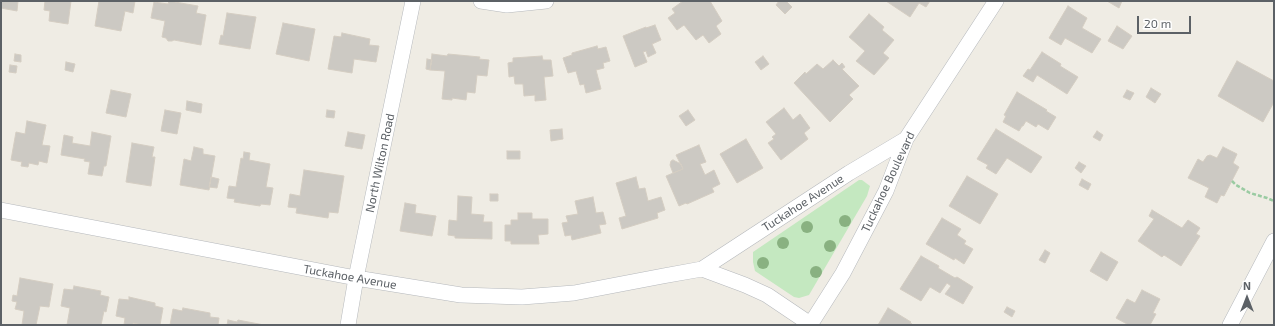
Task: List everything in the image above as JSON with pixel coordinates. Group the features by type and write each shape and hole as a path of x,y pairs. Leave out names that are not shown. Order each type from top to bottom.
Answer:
{"street":[{"name":"North Wilton Road","path":"348,325 356,278 413,1"},
{"path":"481,1 507,5 546,1"},
{"name":"Tuckahoe Boulevard","path":"810,325 843,273 886,191 906,140 996,1"},
{"name":"Tuckahoe Avenue","path":"1,210 356,278 461,295 522,298 574,293 702,270 849,174 906,140"},
{"path":"1230,325 1274,241"},
{"name":"Tuckahoe Avenue","path":"702,270 745,285 766,295 810,325"}],"path":[{"path":"1232,181 1250,193 1274,201"}],"green space":[{"path":"859,180 862,180 870,186 867,196 809,295 799,298 794,297 755,271 753,252"}],"building":[{"path":"1,1 18,1 17,11 1,8"},
{"path":"45,1 71,1 68,24 49,21 50,11 44,10"},
{"path":"99,1 135,1 133,13 125,11 121,31 95,26"},
{"path":"169,1 198,6 196,13 206,15 201,45 174,40 168,41 166,38 162,37 165,21 151,18 154,2 168,4"},
{"path":"683,1 710,1 722,21 716,26 721,34 709,43 703,35 696,40 684,25 677,30 668,18 675,13 672,9"},
{"path":"779,1 786,1 792,7 785,14 776,5"},
{"path":"886,1 930,1 926,7 919,3 910,17"},
{"path":"1107,1 1122,1 1119,8"},
{"path":"1068,6 1087,18 1082,28 1101,39 1092,53 1065,38 1061,45 1049,38"},
{"path":"227,13 256,17 250,49 219,44 221,35 223,36"},
{"path":"869,14 884,27 882,30 894,40 883,53 889,58 874,75 856,61 865,51 849,37"},
{"path":"283,23 315,29 309,61 276,54"},
{"path":"655,25 661,40 652,44 656,53 648,57 646,51 643,52 647,62 635,67 623,36"},
{"path":"1117,26 1132,36 1123,49 1108,41"},
{"path":"342,33 370,39 369,45 379,46 376,62 354,59 352,73 328,69 334,36 341,37"},
{"path":"597,46 598,49 606,47 610,61 603,63 604,68 596,70 601,89 586,93 584,84 580,85 576,71 568,73 563,58 572,55 572,53"},
{"path":"1042,52 1061,64 1060,66 1078,77 1067,94 1037,75 1033,82 1023,76 1028,69 1030,70"},
{"path":"15,54 21,55 21,62 14,61"},
{"path":"432,54 480,57 479,59 489,60 487,76 477,75 475,93 467,92 466,100 452,98 452,100 442,99 445,71 430,70"},
{"path":"542,56 543,60 551,60 553,76 544,77 546,100 535,101 535,95 524,96 523,84 515,84 514,76 509,77 508,63 513,62 513,58"},
{"path":"763,56 769,64 761,70 755,62"},
{"path":"427,59 432,60 430,70 426,69"},
{"path":"833,60 839,66 842,63 845,67 842,69 859,86 849,95 853,99 830,122 794,83 805,72 806,74 817,64 823,69"},
{"path":"1237,61 1274,81 1274,102 1263,122 1218,96"},
{"path":"66,62 75,64 73,72 65,70"},
{"path":"10,65 17,66 16,73 9,72"},
{"path":"1151,88 1161,94 1155,103 1146,97"},
{"path":"111,90 131,94 126,117 106,113"},
{"path":"1127,90 1134,93 1130,100 1123,97"},
{"path":"1017,92 1056,117 1048,130 1038,124 1036,127 1026,121 1019,131 1003,122 1006,116 1004,115"},
{"path":"187,101 202,104 201,113 186,110"},
{"path":"784,108 793,120 800,114 810,128 804,133 808,139 781,160 768,143 774,139 772,137 776,134 766,122"},
{"path":"165,110 181,113 177,134 161,131"},
{"path":"327,110 335,111 334,118 326,117"},
{"path":"688,110 695,120 686,126 679,116"},
{"path":"27,121 46,125 42,145 50,146 47,163 39,161 38,165 29,163 28,167 21,166 22,162 11,160 16,132 25,134"},
{"path":"562,129 563,139 551,141 550,130"},
{"path":"996,129 1042,157 1031,173 1007,158 996,174 986,168 988,165 977,159"},
{"path":"1097,131 1103,135 1100,141 1093,137"},
{"path":"92,132 111,136 106,166 104,166 102,176 88,174 90,162 84,161 85,159 61,155 64,135 73,137 72,143 90,146"},
{"path":"348,132 365,135 362,149 345,146"},
{"path":"746,139 763,168 737,183 720,154"},
{"path":"132,143 154,147 152,157 155,157 151,186 126,182"},
{"path":"699,145 706,162 700,164 705,175 714,170 720,184 712,188 714,192 679,206 666,176 683,169 676,155"},
{"path":"194,147 203,149 203,154 215,156 209,190 180,185 184,159 191,161"},
{"path":"1223,147 1237,154 1233,163 1239,167 1224,196 1221,195 1217,203 1205,197 1209,188 1188,178 1198,159 1203,162 1207,156 1210,155 1217,158"},
{"path":"507,151 520,151 520,159 507,159"},
{"path":"244,152 250,153 249,160 270,164 266,187 273,188 270,205 261,204 260,206 234,202 235,199 227,198 229,186 236,187 241,158 243,159"},
{"path":"673,160 681,164 683,169 673,173 670,165 671,161"},
{"path":"1079,162 1086,166 1081,173 1075,168"},
{"path":"304,170 344,176 338,213 329,212 328,218 296,213 297,208 288,207 290,194 300,196"},
{"path":"967,176 998,194 980,224 949,206"},
{"path":"211,177 219,179 217,188 209,187"},
{"path":"636,177 639,189 645,188 648,201 661,197 665,210 657,213 658,218 622,229 619,218 626,216 616,183"},
{"path":"1082,179 1091,184 1088,190 1079,185"},
{"path":"490,194 498,194 498,201 490,201"},
{"path":"458,196 472,197 471,214 484,215 483,222 492,222 492,239 455,238 455,236 448,235 449,220 457,221"},
{"path":"593,197 596,213 603,212 606,224 599,225 601,233 572,240 571,235 565,236 562,223 568,222 566,216 578,214 575,201"},
{"path":"405,203 416,205 415,213 436,216 432,236 400,231"},
{"path":"1152,210 1182,228 1188,220 1200,228 1196,234 1200,236 1181,266 1164,255 1162,257 1138,241 1154,219 1149,216"},
{"path":"518,213 532,213 532,219 548,219 548,234 538,235 539,244 511,244 511,241 505,241 505,225 511,225 511,220 518,220"},
{"path":"942,218 961,229 957,235 966,241 964,244 973,249 964,264 926,244"},
{"path":"1045,250 1050,253 1045,263 1039,260"},
{"path":"1101,252 1118,262 1107,281 1090,271"},
{"path":"921,256 939,266 938,268 973,287 963,304 945,294 951,286 947,283 940,293 930,287 921,301 900,289"},
{"path":"20,278 53,284 49,307 40,306 36,325 22,325 24,311 15,309 17,302 12,301 13,295 17,296"},
{"path":"74,286 101,291 100,295 109,297 106,312 104,311 101,325 67,325 70,308 61,306 64,289 73,290"},
{"path":"1142,290 1160,299 1153,313 1156,314 1150,325 1126,325 1127,324 1116,318 1127,299 1135,303"},
{"path":"129,297 155,303 155,306 163,308 160,325 142,325 133,323 133,325 124,325 125,318 116,316 119,299 129,300"},
{"path":"1007,307 1015,311 1012,317 1004,312"},
{"path":"183,308 210,313 210,317 219,318 218,325 170,325 173,309 182,311"},
{"path":"888,308 911,322 910,323 912,325 878,325"},
{"path":"228,320 237,322 238,320 264,325 227,325"}]}
